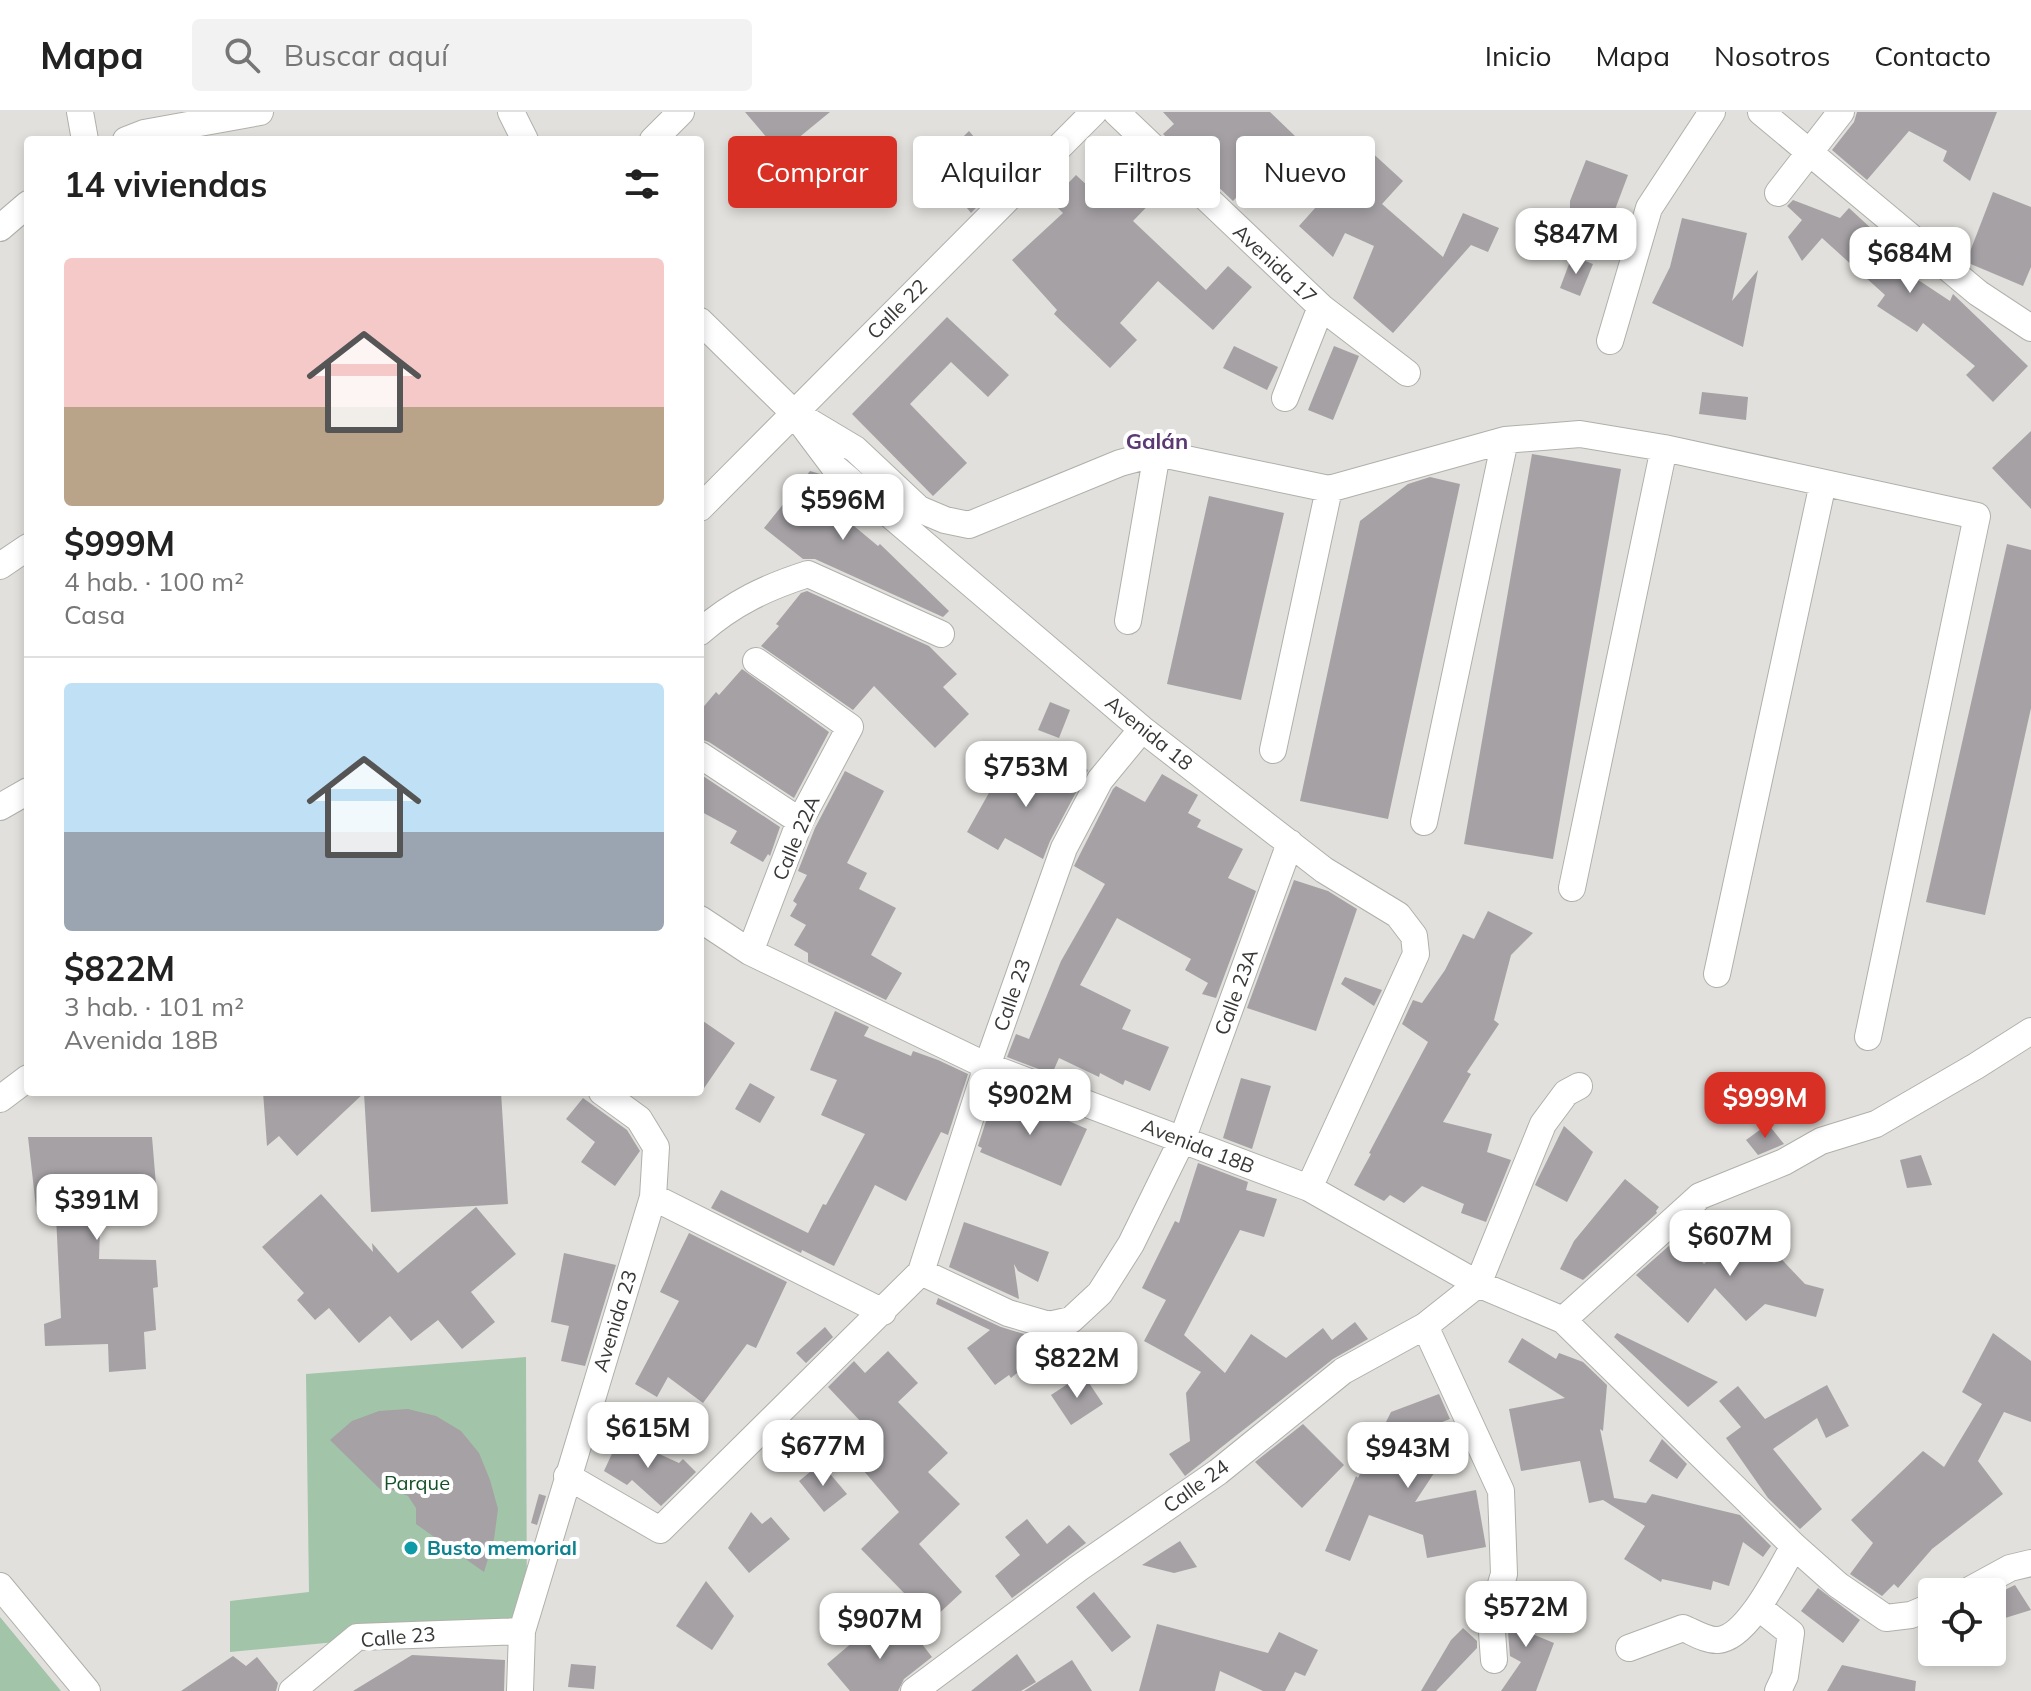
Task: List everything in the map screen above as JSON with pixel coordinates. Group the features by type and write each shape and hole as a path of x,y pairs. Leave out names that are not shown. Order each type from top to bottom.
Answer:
{"street":[{"path":"80,112 84,136"},
{"path":"136,136 260,112"},
{"path":"511,112 523,136"},
{"path":"657,136 681,112"},
{"name":"Calle 22","path":"704,504 1094,112"},
{"name":"Avenida 17","path":"1116,112 1321,307 1407,373"},
{"path":"1610,341 1649,208 1712,112"},
{"path":"1761,112 1978,293 2031,328"},
{"path":"1778,193 1841,112"},
{"path":"0,228 24,207"},
{"path":"1285,398 1321,307"},
{"name":"Avenida 18","path":"704,325 793,412 835,468 1142,729 1324,870 1398,915 1414,936 1416,954 1309,1188"},
{"path":"793,412 855,449 919,509 945,520 969,525 1120,463 1157,453 1329,489 1505,440 1580,434 1664,448 1977,516 1868,1037"},
{"path":"1424,822 1505,440"},
{"path":"1572,888 1664,448"},
{"path":"1128,621 1157,453"},
{"path":"1717,974 1823,483"},
{"path":"1273,750 1329,489"},
{"path":"0,566 24,550"},
{"path":"704,628 722,612 766,588 808,574 941,634"},
{"name":"Calle 22A","path":"750,952 800,821 850,727 756,661"},
{"name":"Calle 23","path":"883,1312 921,1272 987,1066 1064,848 1100,780 1142,729"},
{"path":"704,758 800,821"},
{"path":"0,807 24,793"},
{"name":"Calle 23A","path":"1182,1140 1290,843"},
{"name":"Avenida 18B","path":"704,922 750,952 987,1066 1309,1188 1478,1284 1563,1320"},
{"path":"1918,1612 1886,1618 1838,1585 1794,1546 1563,1320 1700,1196 1784,1162 1821,1141 1876,1124 2031,1031"},
{"path":"0,1099 24,1081"},
{"path":"1478,1284 1543,1124 1566,1093 1579,1086"},
{"name":"Avenida 23","path":"520,1691 522,1631 653,1197 656,1147 639,1119 607,1096"},
{"path":"921,1272 1008,1313 1049,1325 1071,1320 1100,1293 1131,1244 1182,1140"},
{"path":"567,1476 660,1530 883,1312 653,1197"},
{"name":"Calle 24","path":"914,1691 1079,1568 1218,1472 1343,1371 1425,1326 1478,1284"},
{"path":"1425,1326 1501,1491 1504,1574 1491,1618 1494,1660"},
{"path":"1629,1648 1683,1628 1715,1641 1732,1637 1758,1607 1794,1546"},
{"path":"1992,1578 2010,1568 2031,1563"},
{"path":"0,1586 87,1691"},
{"path":"1758,1607 1791,1633 1785,1676 1778,1691"},
{"name":"Calle 23","path":"292,1691 357,1637 522,1631"}],"green space":[{"name":"Parque","path":"526,1357 527,1639 357,1640 230,1652 230,1601 309,1592 306,1374"},
{"path":"0,1617 61,1691 0,1691"}],"building":[{"path":"745,112 830,112 801,136 765,136"},
{"path":"1163,112 1270,112 1295,136 1236,136 1236,198 1233,201 1220,189 1220,136 1165,136 1163,134 1174,124"},
{"path":"1857,112 1997,112 1970,181 1943,161 1947,151 1909,131 1867,180 1832,150 1854,122"},
{"path":"1375,155 1403,181 1382,204 1443,257 1463,213 1499,228 1488,252 1471,245 1393,333 1353,298 1374,246 1345,233 1333,257 1299,226 1315,208 1375,208"},
{"path":"1586,160 1628,175 1610,223 1570,211 1570,201"},
{"path":"1076,175 1085,183 1085,208 1146,208 1133,221 1206,290 1228,266 1252,287 1213,330 1158,281 1120,323 1137,340 1110,368 1054,314 1057,310 1012,260 1063,213 1058,208 1069,208 1069,182"},
{"path":"1993,192 2031,207 2031,267 2023,286 1966,262"},
{"path":"1793,200 1840,218 1849,208 1899,254 1891,262 1950,301 1953,294 2028,366 1993,402 1966,375 1975,366 1923,323 1917,332 1877,306 1885,295 1822,238 1802,261 1788,237 1802,220 1787,206"},
{"path":"1682,218 1747,233 1732,301 1758,270 1743,347 1652,303 1670,267"},
{"path":"1572,256 1593,264 1580,296 1560,288"},
{"path":"947,317 1009,375 988,397 951,362 910,404 967,463 933,496 852,414"},
{"path":"1234,346 1278,367 1267,390 1223,368"},
{"path":"1334,346 1359,356 1333,420 1308,410"},
{"path":"1702,392 1748,397 1746,420 1699,414"},
{"path":"2031,431 2031,509 1992,468"},
{"path":"1532,454 1621,469 1553,859 1464,844"},
{"path":"810,471 820,474 846,498 836,511 878,546 880,544 949,611 943,617 815,559 803,559 764,528"},
{"path":"1430,477 1460,484 1388,819 1300,801 1360,521 1408,484"},
{"path":"1209,496 1284,513 1241,700 1167,684"},
{"path":"2007,544 2031,550 2031,708 1985,915 1926,902"},
{"path":"807,591 929,646 957,674 943,687 969,714 935,748 874,686 853,710 761,646 801,593"},
{"path":"742,669 829,732 794,798 704,740 704,706 716,692 719,695"},
{"path":"1050,702 1070,710 1059,738 1038,730"},
{"path":"1066,758 1088,770 1043,859 1005,838 998,850 967,832 1004,766 1049,789"},
{"path":"845,771 884,791 847,863 867,873 859,889 896,908 871,955 902,973 886,1000 808,962 808,953 794,945 806,925 790,916 797,904 793,901 807,875 798,871 815,828"},
{"path":"1162,774 1198,795 1188,813 1201,820 1197,827 1243,849 1228,878 1256,891 1216,998 1202,994 1208,983 1185,970 1191,959 1117,918 1080,985 1131,1010 1122,1029 1169,1047 1150,1091 1125,1080 1123,1085 1100,1073 1099,1077 1059,1058 1052,1074 1007,1057 1016,1034 1029,1039 1061,961 1105,884 1074,866 1113,789 1116,786 1145,802"},
{"path":"704,777 780,827 770,856 768,854 763,862 730,843 737,831 704,813"},
{"path":"1294,880 1328,891 1357,909 1316,1031 1247,1008"},
{"path":"1488,911 1533,933 1511,955 1494,1020 1499,1024 1467,1072 1471,1074 1443,1122 1492,1134 1487,1152 1511,1160 1486,1222 1461,1213 1464,1204 1422,1186 1404,1203 1390,1195 1384,1201 1354,1185 1428,1042 1402,1024 1413,1000 1422,1003 1445,970 1463,934 1474,939"},
{"path":"1345,977 1382,990 1374,1006 1341,984"},
{"path":"835,1011 869,1027 864,1036 911,1056 913,1051 938,1060 968,1074 948,1135 941,1132 906,1201 875,1185 834,1266 711,1208 721,1190 808,1233 823,1204 826,1205 865,1134 821,1115 837,1080 810,1070"},
{"path":"704,1022 735,1043 704,1088"},
{"path":"1241,1078 1271,1086 1252,1149 1223,1138"},
{"path":"750,1083 775,1097 760,1123 735,1109"},
{"path":"997,1087 1040,1103 1039,1108 1087,1129 1061,1186 980,1152 982,1148 978,1146"},
{"path":"263,1096 361,1096 297,1156 279,1136 267,1146"},
{"path":"364,1096 501,1096 508,1204 371,1212"},
{"path":"583,1098 627,1130 640,1151 615,1186 581,1162 595,1142 566,1119"},
{"path":"1768,1124 1784,1144 1758,1155 1746,1140"},
{"path":"1564,1126 1593,1152 1567,1202 1535,1185"},
{"path":"28,1137 152,1137 157,1197 101,1202 99,1259 156,1260 158,1287 153,1288 156,1330 144,1332 146,1369 109,1372 108,1344 45,1346 44,1324 61,1318 56,1216 37,1216"},
{"path":"1921,1155 1932,1185 1907,1188 1900,1160"},
{"path":"1198,1163 1248,1182 1246,1190 1277,1199 1264,1237 1240,1230 1184,1335 1225,1373 1251,1334 1286,1358 1323,1328 1332,1340 1355,1322 1368,1339 1333,1359 1185,1476 1169,1454 1190,1441 1186,1393 1201,1372 1144,1341 1166,1300 1142,1288 1175,1221 1179,1223"},
{"path":"1625,1179 1659,1207 1657,1213 1583,1280 1560,1269 1574,1241"},
{"path":"321,1194 373,1252 372,1243 398,1273 476,1207 516,1254 471,1292 495,1322 462,1349 438,1320 411,1341 390,1316 359,1343 329,1308 315,1320 297,1300 304,1293 262,1247"},
{"path":"964,1222 1049,1252 1038,1282 1018,1271 1014,1264 1019,1299 949,1267"},
{"path":"1747,1223 1805,1284 1824,1289 1816,1317 1765,1304 1746,1321 1715,1288 1688,1323 1636,1275 1679,1237 1704,1264"},
{"path":"689,1233 787,1282 756,1348 747,1344 703,1403 668,1377 657,1397 635,1384 679,1301 660,1292"},
{"path":"564,1253 616,1265 585,1366 561,1361 569,1326 551,1322"},
{"path":"938,1298 1001,1327 1024,1334 1028,1364 1011,1378 1009,1375 995,1385 967,1348 990,1330 936,1304"},
{"path":"825,1327 833,1337 806,1363 796,1353"},
{"path":"1617,1333 1718,1382 1688,1407 1614,1337"},
{"path":"1993,1333 2031,1361 2031,1422 2004,1412 1978,1461 2003,1494 1932,1549 1898,1588 1894,1584 1882,1596 1850,1574 1873,1543 1851,1520 1923,1451 1944,1467 1982,1404 1962,1392"},
{"path":"1522,1338 1556,1359 1559,1353 1583,1362 1607,1385 1603,1431 1600,1429 1614,1498 1646,1503 1652,1494 1740,1515 1771,1546 1763,1557 1743,1542 1729,1586 1713,1581 1711,1590 1662,1579 1661,1582 1624,1559 1645,1526 1603,1500 1589,1503 1580,1461 1521,1471 1509,1409 1565,1398 1508,1362"},
{"path":"888,1351 918,1383 898,1402 948,1453 928,1472 960,1504 919,1544 962,1592 920,1631 897,1602 906,1595 861,1549 899,1512 857,1463 881,1443 828,1387 854,1361 865,1373"},
{"path":"1083,1374 1103,1404 1071,1425 1051,1395"},
{"path":"1827,1385 1849,1426 1826,1438 1817,1418 1773,1449 1822,1509 1800,1529 1768,1498 1726,1438 1741,1427 1719,1401 1738,1386 1765,1419"},
{"path":"1439,1394 1450,1419 1409,1435 1444,1458 1415,1502 1476,1490 1486,1547 1427,1558 1423,1535 1369,1515 1350,1561 1325,1551 1356,1476 1358,1478 1391,1412"},
{"path":"408,1409 436,1416 461,1431 479,1453 498,1509 494,1539 484,1572 416,1524 416,1508 408,1496 394,1490 382,1491 330,1440 352,1421 379,1411"},
{"path":"1303,1424 1344,1465 1302,1508 1255,1462"},
{"path":"620,1436 679,1463 683,1459 696,1472 661,1506 632,1480 627,1485 604,1471"},
{"path":"1662,1439 1687,1464 1677,1479 1649,1461"},
{"path":"821,1463 847,1494 824,1512 799,1481"},
{"path":"539,1494 546,1496 537,1525 531,1523"},
{"path":"751,1512 762,1524 771,1517 790,1539 749,1573 728,1548"},
{"path":"1027,1519 1047,1544 1069,1525 1086,1543 1012,1598 995,1576 1020,1555 1005,1537"},
{"path":"1180,1541 1197,1567 1174,1573 1142,1565"},
{"path":"706,1581 734,1616 712,1650 676,1626"},
{"path":"2015,1585 2031,1610 2006,1618 2006,1589"},
{"path":"1818,1588 1860,1620 1843,1643 1801,1611"},
{"path":"1094,1592 1131,1637 1112,1652 1076,1607"},
{"path":"1519,1595 1540,1616 1525,1631 1554,1643 1536,1691 1501,1691 1521,1662 1510,1656 1507,1620"},
{"path":"905,1622 932,1657 904,1679 898,1691 850,1691 827,1664 867,1630 879,1644"},
{"path":"1157,1624 1268,1653 1279,1632 1318,1650 1305,1676 1295,1672 1285,1691 1263,1691 1220,1671 1215,1691 1139,1691"},
{"path":"1463,1628 1477,1641 1477,1648 1436,1691 1421,1691 1451,1640"},
{"path":"1017,1654 1036,1682 1021,1691 971,1691"},
{"path":"412,1655 505,1660 504,1691 353,1691"},
{"path":"233,1656 246,1666 257,1657 278,1683 276,1691 181,1691"},
{"path":"1072,1660 1092,1691 1024,1691"},
{"path":"571,1664 596,1666 594,1689 568,1687"},
{"path":"1842,1665 1916,1681 1915,1691 1827,1691"}],"place":[{"name":"Busto memorial","path":"411,1548"}],"district":[{"name":"Galán","path":"1157,441"}]}
